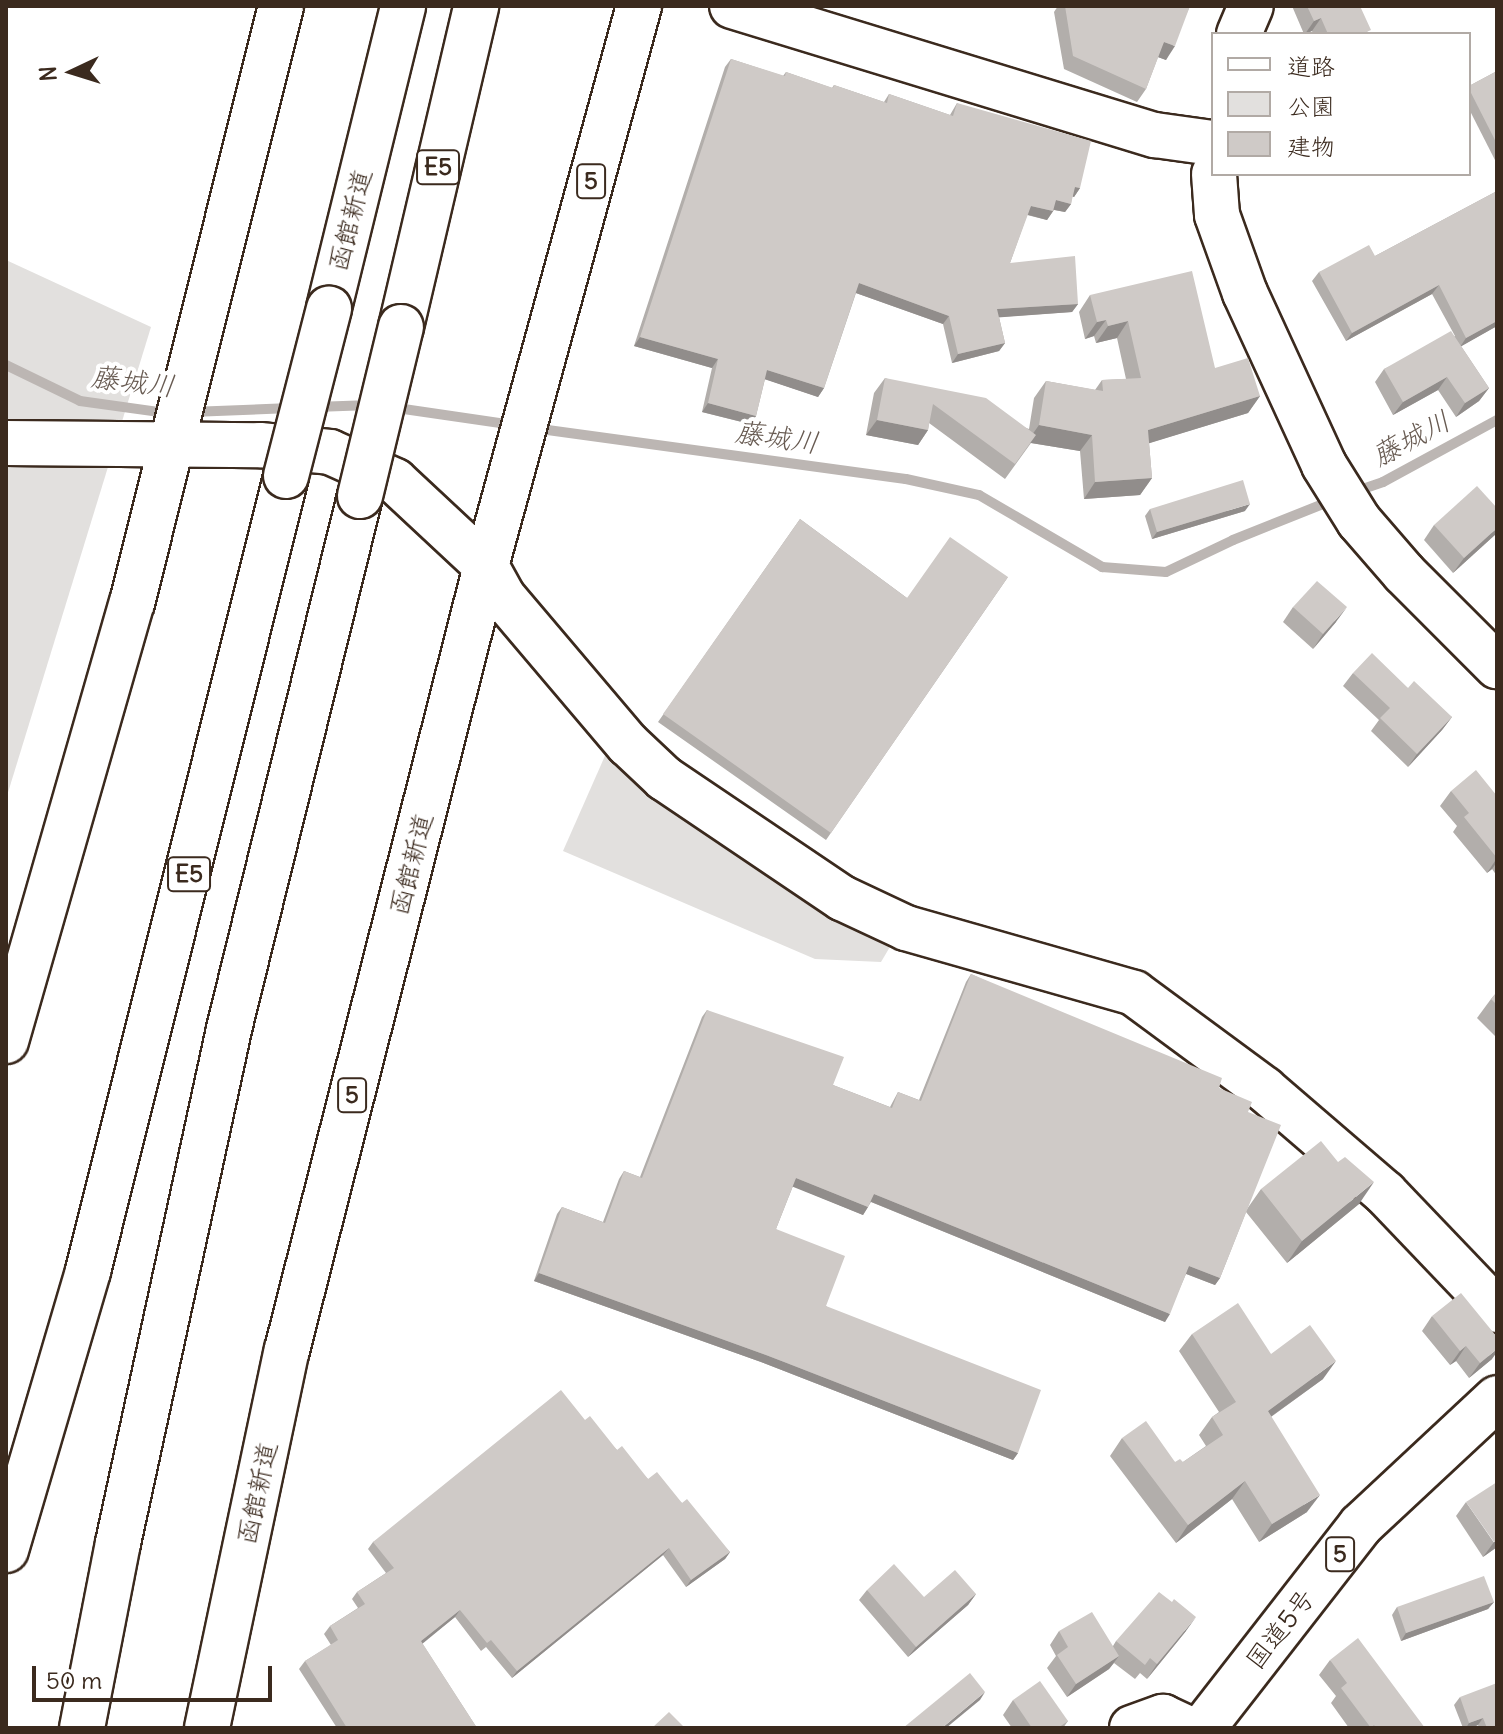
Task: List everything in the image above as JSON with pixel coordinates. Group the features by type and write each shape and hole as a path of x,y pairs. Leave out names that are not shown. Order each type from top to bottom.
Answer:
{"main road":[{"path":"6,1041 132,603 281,6"},
{"name":"函館新道","path":"6,1550 88,1271 403,6"},
{"name":"E5","path":"82,1728 229,1029 401,327 476,6"},
{"name":"函館新道","path":"207,1728 287,1350 486,566 639,6"},
{"path":"732,6 1211,153"},
{"path":"1240,32 1251,6"},
{"path":"1214,176 1217,215 1245,293 1324,465 1359,521 1414,584 1497,666"},
{"path":"6,443 172,435 330,452 395,481 486,566 504,598 628,744 664,778 842,898 906,928 1134,993 1264,1089 1385,1193 1497,1310"},
{"name":"国道5号","path":"1203,1728 1361,1525 1497,1398"},
{"path":"1132,1728 1163,1717 1187,1728"}],"green space":[{"path":"6,260 151,327 6,799"},
{"path":"608,749 894,940 881,962 815,959 563,851"}],"building":[{"path":"1065,6 1190,6 1175,46 1164,42 1146,89 1073,56"},
{"path":"1307,6 1360,6 1371,30 1327,32 1321,18 1314,21"},
{"path":"731,59 785,76 786,72 833,88 834,85 887,103 889,94 953,116 957,103 1091,141 1080,188 1075,187 1071,204 1056,200 1053,211 1031,206 1010,263 1075,256 1078,304 997,309 1005,343 958,354 949,316 859,283 824,388 767,370 756,416 708,403 718,359 640,337"},
{"path":"1497,71 1497,144 1471,93 1471,85"},
{"path":"1497,191 1497,321 1466,338 1439,285 1352,333 1319,272 1369,245 1375,256"},
{"path":"1192,271 1215,368 1248,358 1260,396 1148,430 1152,478 1095,482 1092,435 1039,425 1046,381 1103,391 1102,380 1141,378 1128,321 1108,326 1106,320 1097,322 1090,295"},
{"path":"1451,331 1489,388 1465,403 1447,377 1403,402 1384,369"},
{"path":"885,378 986,398 1036,435 1015,464 933,404 928,430 877,420"},
{"path":"1243,480 1250,504 1157,532 1150,509"},
{"path":"1477,486 1497,508 1497,528 1464,558 1434,525"},
{"path":"800,519 907,598 950,537 1008,577 831,833 663,714"},
{"path":"1317,581 1347,607 1323,634 1293,607"},
{"path":"1372,653 1408,688 1414,681 1452,717 1417,754 1380,718 1390,708 1353,673"},
{"path":"1476,770 1497,796 1497,858 1464,817 1469,813 1451,791"},
{"path":"971,974 1222,1078 1219,1088 1252,1102 1248,1112 1281,1125 1220,1278 1189,1266 1170,1314 874,1194 868,1207 796,1178 776,1229 845,1256 826,1306 1041,1390 1018,1453 766,1355 539,1273 562,1207 605,1223 624,1171 642,1178 707,1010 844,1057 833,1085 892,1108 898,1092 921,1101"},
{"path":"1321,1141 1338,1162 1345,1157 1374,1182 1302,1241 1261,1189"},
{"path":"1461,1293 1497,1337 1497,1349 1480,1363 1466,1346 1460,1351 1432,1316"},
{"path":"1238,1303 1271,1354 1310,1325 1336,1361 1268,1411 1320,1495 1272,1524 1245,1481 1188,1525 1122,1438 1146,1421 1175,1462 1180,1459 1183,1462 1223,1435 1212,1417 1236,1402 1192,1334"},
{"path":"561,1390 585,1420 590,1416 617,1450 622,1446 648,1479 657,1472 682,1503 687,1499 730,1552 691,1580 669,1548 517,1671 491,1640 487,1643 460,1610 421,1641 477,1728 347,1728 305,1661 338,1640 330,1626 365,1604 357,1592 394,1568 373,1542"},
{"path":"1497,1482 1497,1540 1494,1542 1466,1502"},
{"path":"894,1564 924,1597 955,1570 976,1594 916,1647 867,1590"},
{"path":"1484,1576 1494,1602 1406,1633 1397,1607"},
{"path":"1159,1592 1172,1602 1174,1599 1196,1617 1157,1664 1150,1658 1145,1665 1116,1641"},
{"path":"1092,1612 1119,1656 1076,1684 1057,1655 1068,1647 1059,1631"},
{"path":"1358,1638 1425,1728 1376,1728 1374,1725 1371,1728 1341,1688 1347,1683 1330,1660"},
{"path":"970,1673 985,1692 942,1728 903,1728"},
{"path":"1040,1681 1068,1721 1058,1728 1032,1728 1013,1700"},
{"path":"1497,1683 1497,1728 1487,1728 1483,1718 1469,1723 1460,1697"},
{"path":"669,1712 685,1728 652,1728"}],"waterway":[{"name":"藤城川","path":"6,365 80,401 167,413"},
{"name":"藤城川","path":"315,407 371,405"},
{"name":"藤城川","path":"390,407 513,425"},
{"name":"藤城川","path":"191,412 291,408"},
{"name":"藤城川","path":"1351,493 1383,482 1497,420"},
{"name":"藤城川","path":"533,428 906,479 979,495 1102,567 1166,572 1233,540 1333,500"}]}
